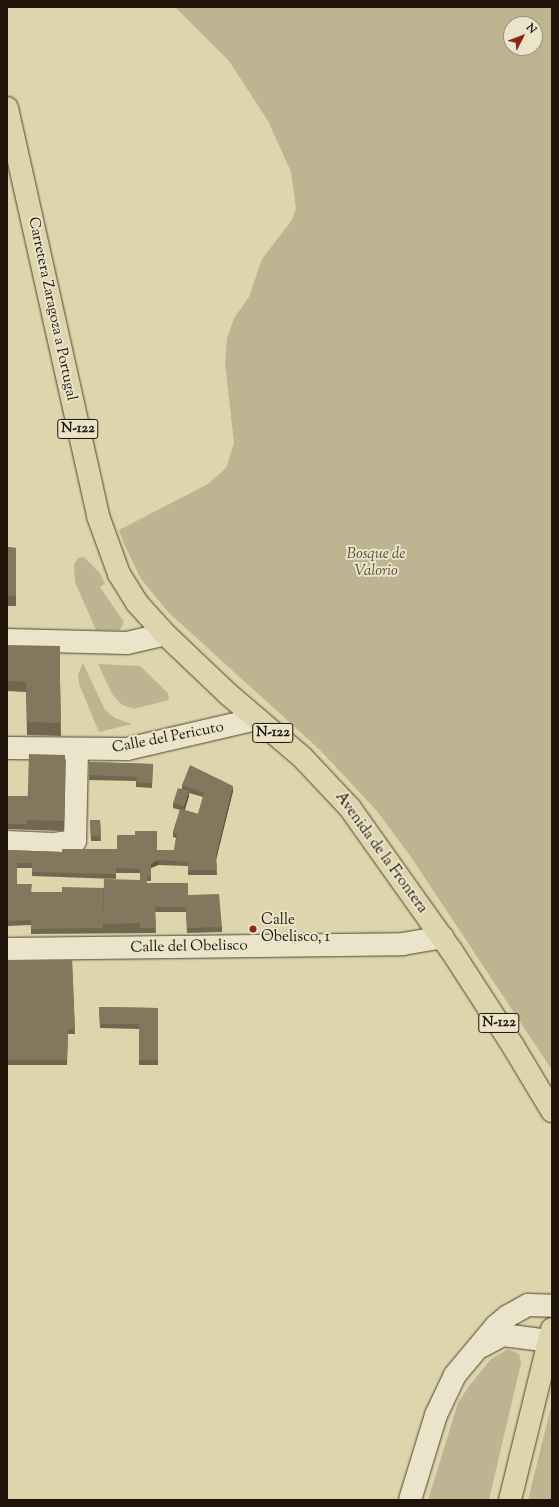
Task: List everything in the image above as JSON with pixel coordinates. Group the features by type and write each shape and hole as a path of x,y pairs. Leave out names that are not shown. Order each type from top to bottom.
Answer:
{"highway":[{"name":"Carretera Zaragoza a Portugal","path":"7,108 102,533"},
{"name":"Avenida de la Frontera","path":"102,533 128,590 165,634 257,719 313,768 350,808 442,938 514,1046 552,1111"},
{"path":"510,1500 551,1335"}],"street":[{"path":"7,640 128,643 165,634"},
{"name":"Calle del Pericuto","path":"7,748 77,750 127,749 257,719"},
{"path":"7,842 54,844 75,841 77,750"},
{"name":"Calle del Obelisco","path":"7,949 403,944 442,938"},
{"path":"410,1500 445,1393 455,1375 496,1326 514,1312 528,1306 552,1306"},
{"path":"479,1348 502,1335 551,1335"}],"green space":[{"name":"Bosque de Valorio","path":"175,7 552,7 552,1070 411,857 377,811 320,750 169,613 141,579 119,530 208,484 226,468 234,443 225,363 227,338 234,318 249,297 262,259 292,220 296,208 291,172 268,121 229,61"},
{"path":"84,557 100,573 105,584 100,587 124,622 120,630 96,630 75,582 74,565 78,558"},
{"path":"83,663 105,710 115,718 132,724 99,732 79,684 78,675"},
{"path":"98,664 140,666 168,693 169,700 134,709 122,705 112,694"},
{"path":"508,1349 519,1354 521,1363 489,1500 428,1500 458,1403 469,1386 491,1359"},
{"path":"552,1403 552,1500 528,1500"}],"building":[{"path":"7,547 16,548 16,596 7,596"},
{"path":"7,645 60,646 60,681 26,679 26,682 7,681"},
{"path":"26,679 60,681 61,723 27,722"},
{"path":"29,754 65,755 64,821 27,820"},
{"path":"89,762 153,764 152,783 136,782 137,777 89,775"},
{"path":"190,765 233,786 216,855 217,870 188,870 188,862 158,860 151,864 151,877 147,876 147,883 188,883 188,895 219,894 222,927 187,928 186,907 155,907 156,928 140,928 140,869 116,868 116,874 32,872 32,863 17,863 17,884 32,884 31,892 62,892 62,887 103,888 103,928 31,929 31,920 7,921 7,850 62,852 62,849 117,849 117,835 135,835 135,831 157,831 157,850 174,850 177,834 173,832 180,809 198,814 204,793 182,785"},
{"path":"178,788 189,791 184,806 173,803"},
{"path":"7,796 28,796 27,824 7,824"},
{"path":"90,820 100,820 101,836 91,836"},
{"path":"104,879 140,880 140,923 103,924"},
{"path":"7,960 72,960 75,1029 68,1029 67,1060 7,1060"},
{"path":"99,1007 158,1008 158,1060 139,1060 139,1024 100,1024"}],"place":[{"name":"Calle Obelisco, 1","path":"253,929"}]}
